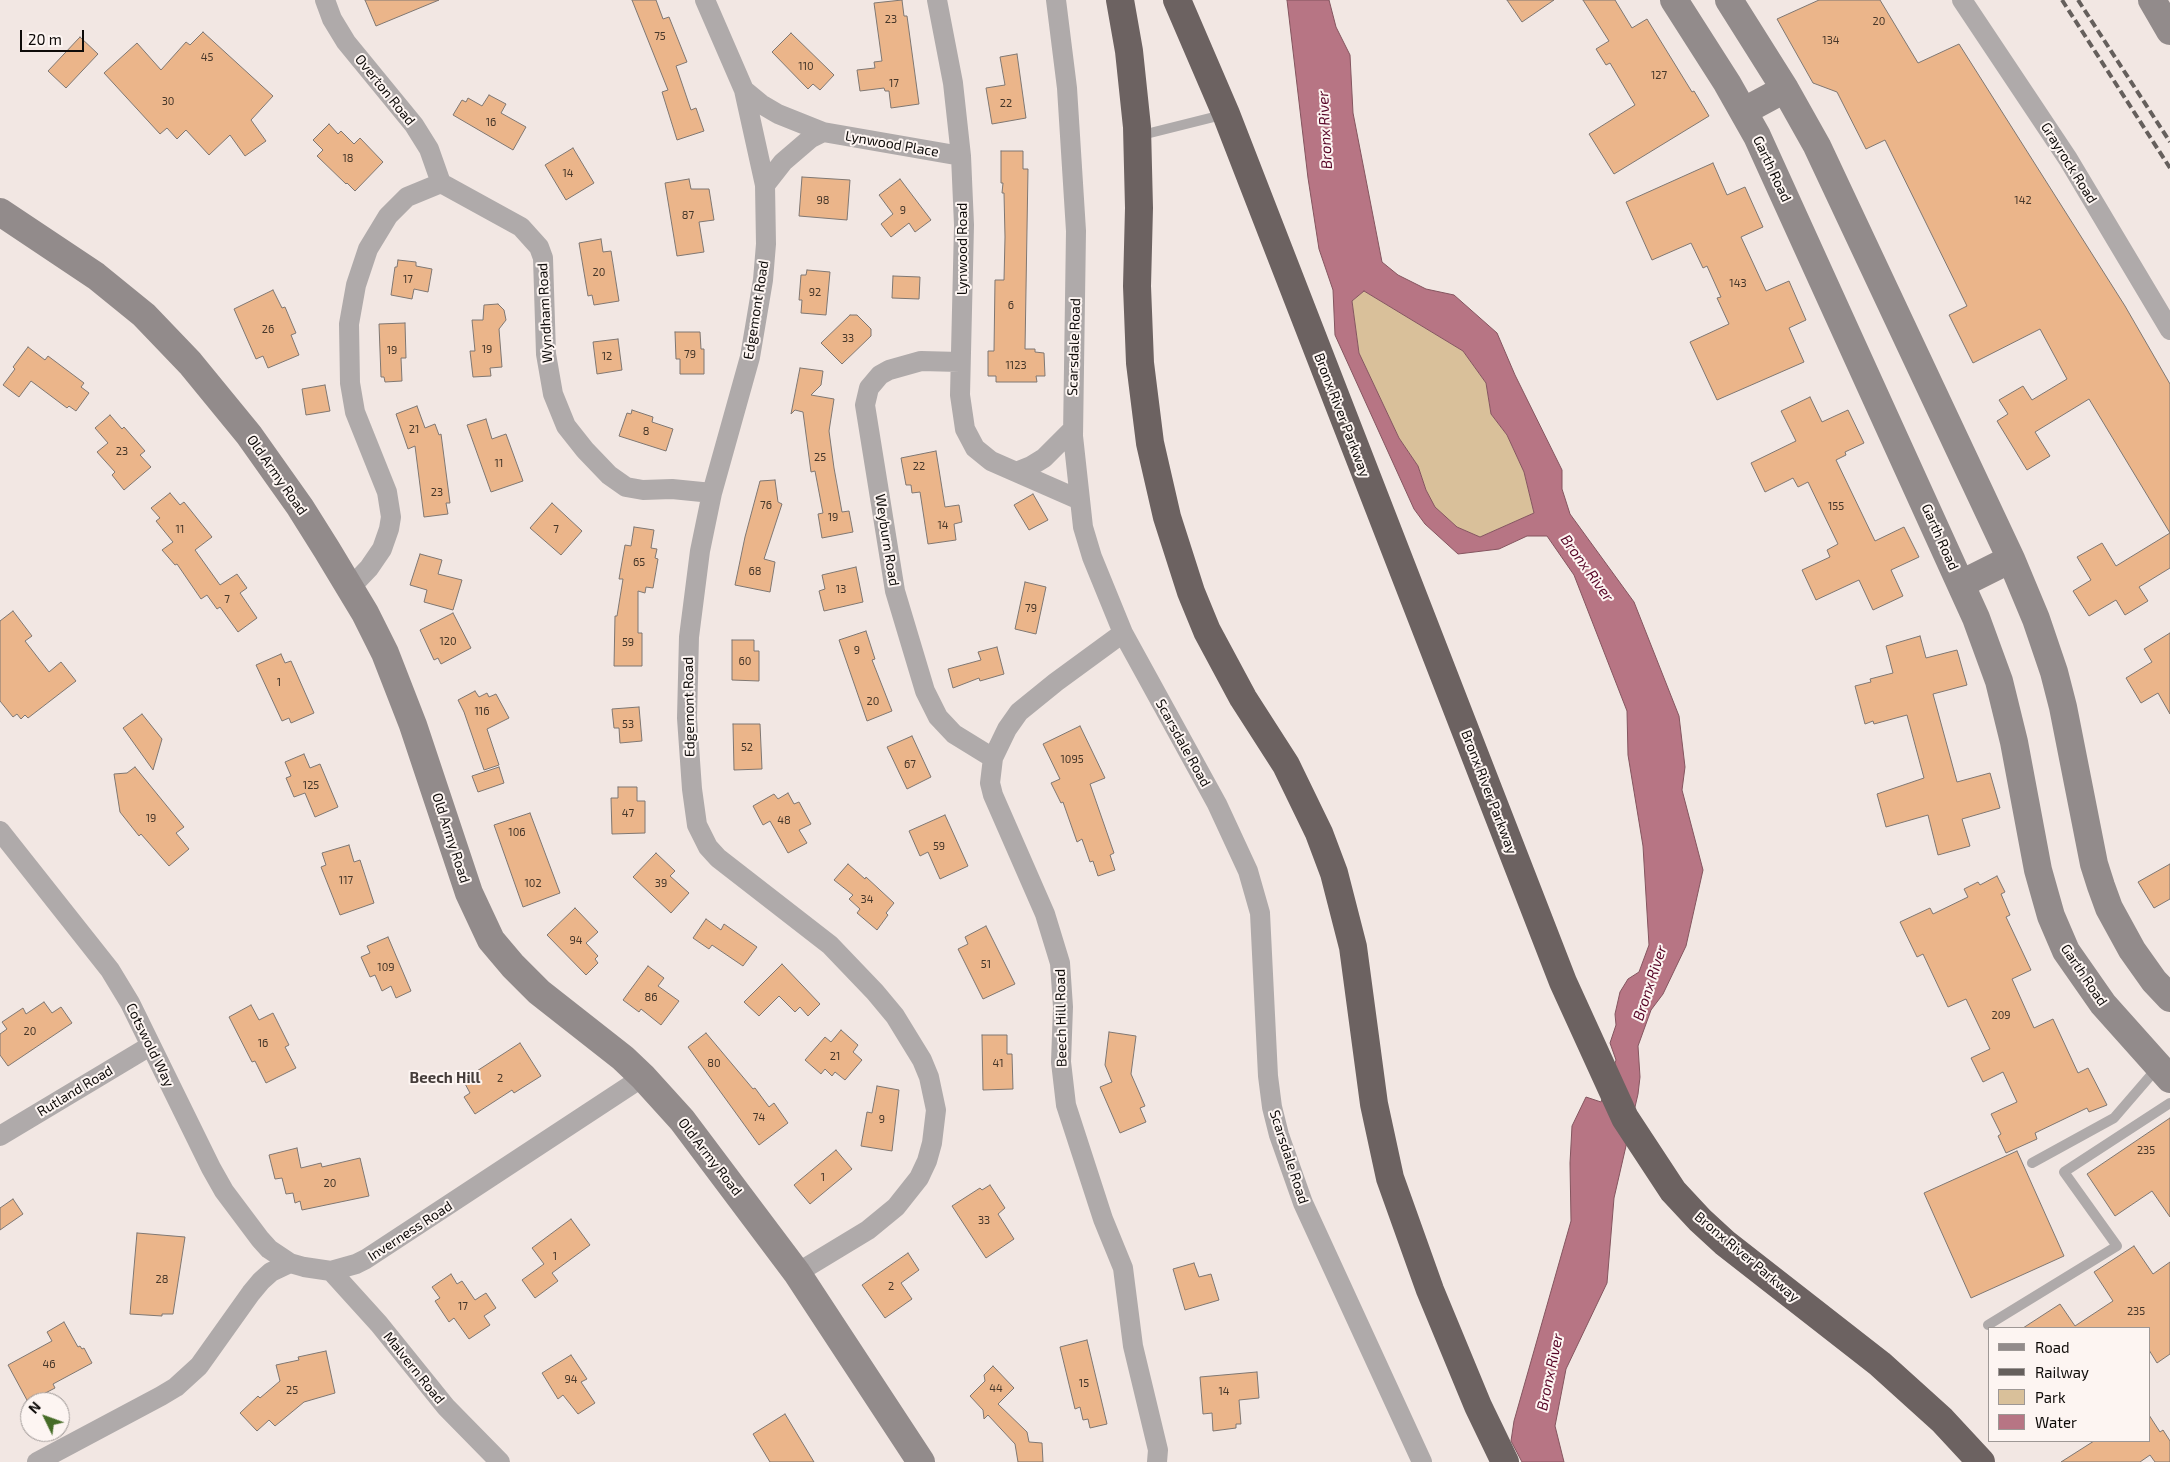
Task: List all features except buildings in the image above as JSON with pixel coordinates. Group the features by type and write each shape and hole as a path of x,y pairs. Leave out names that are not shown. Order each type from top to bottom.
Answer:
{"highway":[{"path":"1120,0 1132,80 1137,136 1139,208 1137,286 1140,363 1150,443 1167,517 1190,592 1206,631 1238,690 1286,765 1315,824 1331,865 1353,946 1374,1104 1390,1178 1430,1290 1478,1406 1505,1462"},
{"name":"Bronx River Parkway","path":"1177,0 1226,114 1560,974 1603,1073 1632,1130 1673,1191 1700,1220 1731,1247 1880,1364 1942,1420 1981,1462"}],"street":[{"name":"Overton Road","path":"325,0 332,19 346,42 414,125 429,149 441,182"},
{"name":"Edgemont Road","path":"705,0 744,90 765,184 766,244 750,357 712,493 700,551 689,637 687,718 692,788 697,825 708,847 718,858 830,945 875,992 895,1016 922,1060 929,1077 936,1110 932,1143 927,1161 919,1178 896,1207 868,1230 797,1273"},
{"name":"Lynwood Road","path":"937,0 953,83 960,156 964,225 960,362 961,406 965,428 970,439 982,455 1000,466 1080,500"},
{"name":"Scarsdale Road","path":"1056,0 1066,88 1076,231 1073,429 1083,527 1092,558 1123,633 1217,804 1248,871 1260,913 1268,1076 1272,1107 1279,1135 1297,1188 1319,1239 1422,1462"},
{"name":"Garth Road","path":"1674,0 1744,111 1757,136 1976,618 1999,680 2014,742 2038,870 2058,933 2066,951 2089,988 2164,1073"},
{"path":"1729,0 1785,89 1817,146 2011,558 2036,619 2054,672 2100,886 2109,908 2132,950 2154,981 2170,998"},
{"name":"Grayrock Road","path":"1962,0 2068,159 2170,330"},
{"path":"2152,0 2170,31"},
{"path":"1744,111 1785,89"},
{"name":"Lynwood Place","path":"744,90 761,104 778,114 823,132 960,156"},
{"path":"765,184 783,162 811,138 823,132"},
{"name":"Wyndham Road","path":"441,182 521,227 539,247 542,258 546,354 553,394 566,426 585,450 609,475 626,487 644,490 672,488 712,493"},
{"path":"350,588 369,568 382,549 388,534 390,517 387,492 355,412 350,384 349,324 356,285 368,249 388,216 407,197 441,182"},
{"name":"Old Army Road","path":"0,212 73,260 144,315 190,363 249,435 300,507 350,588 377,637 401,692 469,893 491,940 513,966 540,992 643,1077 705,1150 797,1273 921,1462"},
{"name":"Weyburn Road","path":"960,362 921,361 889,370 880,375 869,388 865,405 895,591 925,691 938,716 954,734 993,758"},
{"path":"1016,472 1044,458 1073,429"},
{"path":"1961,584 2011,558"},
{"name":"Beech Hill Road","path":"1123,633 1056,682 1019,712 1007,729 993,758 990,783 993,795 1045,914 1060,963 1063,1007 1061,1062 1066,1105 1103,1219 1123,1268 1133,1346 1158,1450 1157,1462"},
{"name":"Cotswold Way","path":"0,831 110,970 130,1004 224,1191 269,1249 290,1263"},
{"name":"Rutland Road","path":"0,1136 150,1046"},
{"name":"Inverness Road","path":"290,1263 331,1271 356,1264 380,1251 643,1077"},
{"path":"37,1462 176,1387 199,1366 261,1281 271,1272 290,1263"},
{"name":"Malvern Road","path":"331,1271 379,1324 446,1407 500,1462"}],"lane":[{"path":"1137,136 1226,114"},
{"path":"2032,1163 2114,1118 2164,1073"},
{"path":"1988,1325 2117,1246 2064,1172 2170,1103"}],"green space":[{"path":"1364,291 1463,351 1486,383 1491,414 1507,435 1524,472 1534,513 1480,537 1457,527 1435,508 1426,490 1418,466 1399,438 1359,353 1352,301"}],"water":[{"name":"Bronx River","path":"1287,0 1329,0 1336,27 1350,55 1353,113 1382,262 1398,275 1426,289 1454,295 1497,333 1515,375 1562,470 1562,489 1570,514 1634,602 1679,716 1685,767 1682,790 1703,870 1686,946 1663,994 1651,1010 1638,1046 1640,1077 1638,1094 1614,1198 1607,1283 1566,1369 1555,1426 1564,1462 1522,1462 1511,1441 1514,1421 1571,1221 1570,1163 1572,1126 1586,1097 1601,1102 1616,1060 1610,1043 1616,1025 1615,1014 1620,992 1628,979 1639,972 1649,945 1643,846 1628,755 1627,711 1574,575 1547,536 1527,536 1499,549 1458,554 1425,524 1414,509 1335,335 1333,290 1319,249 1308,178","holes":["1364,291 1463,351 1486,383 1491,414 1507,435 1524,472 1534,513 1480,537 1457,527 1435,507 1426,490 1418,466 1399,438 1359,353 1352,301"]}],"railway":[{"path":"2062,0 2170,168"},
{"path":"2078,0 2170,142"}],"district":[{"name":"Beech Hill","path":"445,1078"}]}
